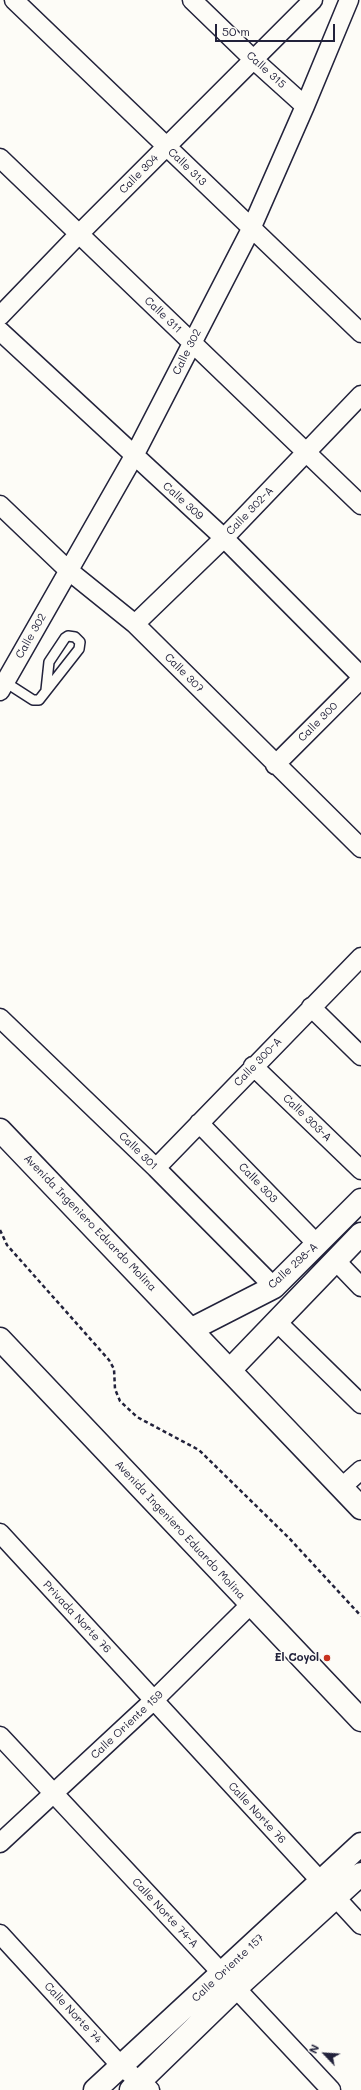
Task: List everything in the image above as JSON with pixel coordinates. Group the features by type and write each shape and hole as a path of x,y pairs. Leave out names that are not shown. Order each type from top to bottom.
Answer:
{"main road":[{"name":"Avenida Ingeniero Eduardo Molina","path":"0,1130 192,1329 361,1508"},
{"name":"Calle 298-A","path":"192,1329 274,1287 361,1200"},
{"path":"230,1370 361,1234"},
{"name":"Avenida Ingeniero Eduardo Molina","path":"0,1338 250,1605 361,1720"},
{"name":"Calle Oriente 157","path":"94,2090 229,1981 328,1889 361,1844"},
{"name":"Calle Oriente 157","path":"328,1889 361,1874"},
{"name":"Calle Oriente 157","path":"141,2087 229,1981"}],"street":[{"name":"Calle 313","path":"14,0 361,333"},
{"name":"Calle 315","path":"192,0 254,60 306,106"},
{"name":"Calle 304","path":"0,316 79,234 313,0"},
{"name":"Calle 302","path":"2,684 134,456 251,229 306,106 349,0"},
{"name":"Calle 311","path":"0,158 361,505"},
{"name":"Calle 309","path":"0,331 224,538 361,676"},
{"name":"Calle 302-A","path":"135,624 224,538 361,395"},
{"name":"Calle 307","path":"0,505 68,570 135,624 275,765 361,848"},
{"name":"Calle 300","path":"275,765 361,680"},
{"name":"Calle 300-A","path":"156,1168 253,1066 361,957"},
{"path":"311,1007 361,1056"},
{"name":"Calle 301","path":"0,1018 156,1168 274,1287"},
{"name":"Calle 303-A","path":"253,1066 361,1170"},
{"name":"Calle 303","path":"199,1123 317,1244"},
{"path":"336,1261 361,1287"},
{"path":"276,1321 361,1404"},
{"path":"342,1487 361,1470"},
{"name":"Privada Norte 76","path":"0,1533 154,1700"},
{"name":"Calle Oriente 159","path":"0,1843 154,1700 250,1605"},
{"name":"Calle Norte 76","path":"154,1700 361,1925"},
{"name":"Calle Norte 74-A","path":"0,1736 331,2090"},
{"name":"Calle Norte 74","path":"0,1934 141,2087"}],"lane":[{"path":"2,684 35,701 38,700 79,649 80,642 75,637 68,636 65,638 49,662 46,690"}],"path":[{"path":"0,1230 7,1246 109,1360 114,1368 115,1389 120,1401 137,1417 199,1450 289,1538 361,1616"}],"place":[{"name":"El Coyol","path":"327,1658"}]}
